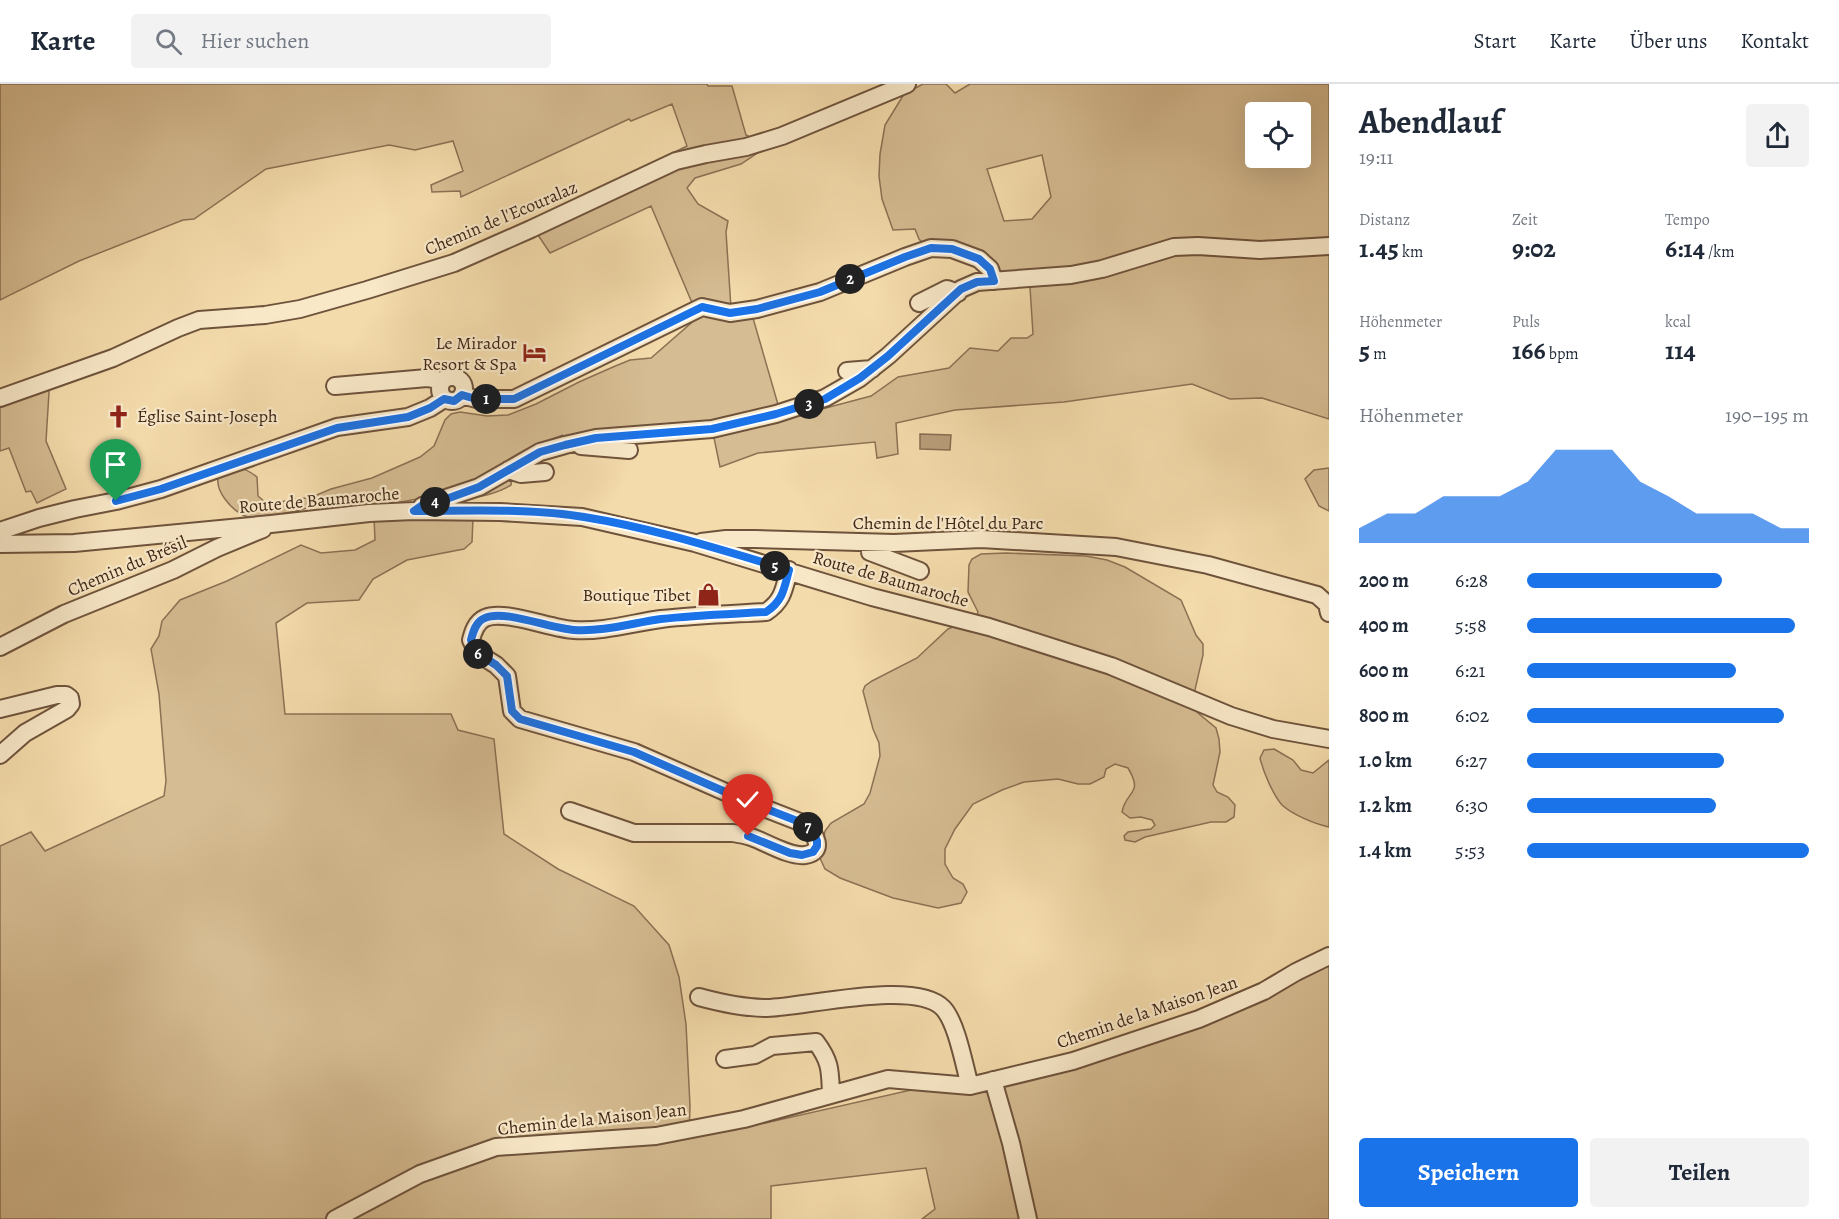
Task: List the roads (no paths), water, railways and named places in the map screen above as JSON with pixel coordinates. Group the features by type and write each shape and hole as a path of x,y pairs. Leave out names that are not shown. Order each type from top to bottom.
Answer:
{"street":[{"name":"Chemin de l'Ecouralaz","path":"0,398 113,358 199,320 265,315 300,309 454,263 676,161 746,147 782,136 907,84"},
{"path":"414,511 424,504 479,487 540,452 568,444 614,436 712,429 776,414 825,399 872,369 958,292 977,282 1071,275 1102,269 1174,247 1198,246 1260,250 1329,246"},
{"path":"462,395 476,399 514,399 702,307 730,313 757,309 820,292 931,248 952,249 979,259 990,269 994,281"},
{"path":"919,303 947,289 958,292"},
{"path":"848,370 872,369"},
{"path":"0,531 75,508 116,501 161,489 337,428 408,417 444,399 454,401 462,395 464,388 460,381 450,378 443,381 428,378 335,386"},
{"path":"443,381 440,392 444,399"},
{"path":"568,444 629,450"},
{"path":"508,470 521,474 544,472"},
{"name":"Route de Baumaroche","path":"0,544 75,543 369,513 500,512 582,517 694,543 872,597 989,627 1111,666 1231,716 1273,729 1329,739"},
{"name":"Chemin du Brésil","path":"0,647 64,614 173,570 218,548 255,534 271,524"},
{"name":"Chemin de l'Hôtel du Parc","path":"694,543 726,539 870,543 981,539 1116,547 1208,565 1317,595 1327,604 1329,613"},
{"path":"870,543 870,552 920,571"},
{"path":"570,811 634,833 733,833 748,836 790,853 802,855 813,852 817,841 811,829 805,824 634,752 520,719 512,711 507,676 496,665 477,653 471,640 475,627 484,618 498,615 560,629 590,631 661,619 766,612 776,605 783,593 789,570"},
{"path":"0,709 57,695 66,695 70,698 71,704 67,709 25,733 0,755"},
{"name":"Chemin de la Maison Jean","path":"335,1219 420,1174 496,1147 656,1136 744,1119 888,1079 970,1086 1073,1061 1199,1019 1264,991 1329,956"},
{"path":"699,997 746,1007 763,1008 869,996 923,996 932,999 948,1015 970,1086"},
{"path":"724,1059 755,1055 772,1046 816,1042 827,1057 831,1094"},
{"path":"993,1080 1011,1143 1028,1219"}],"place":[{"name":"Le Mirador Resort & Spa","path":"535,353"},
{"name":"Église Saint-Joseph","path":"119,416"},
{"name":"Boutique Tibet","path":"709,595"}]}
